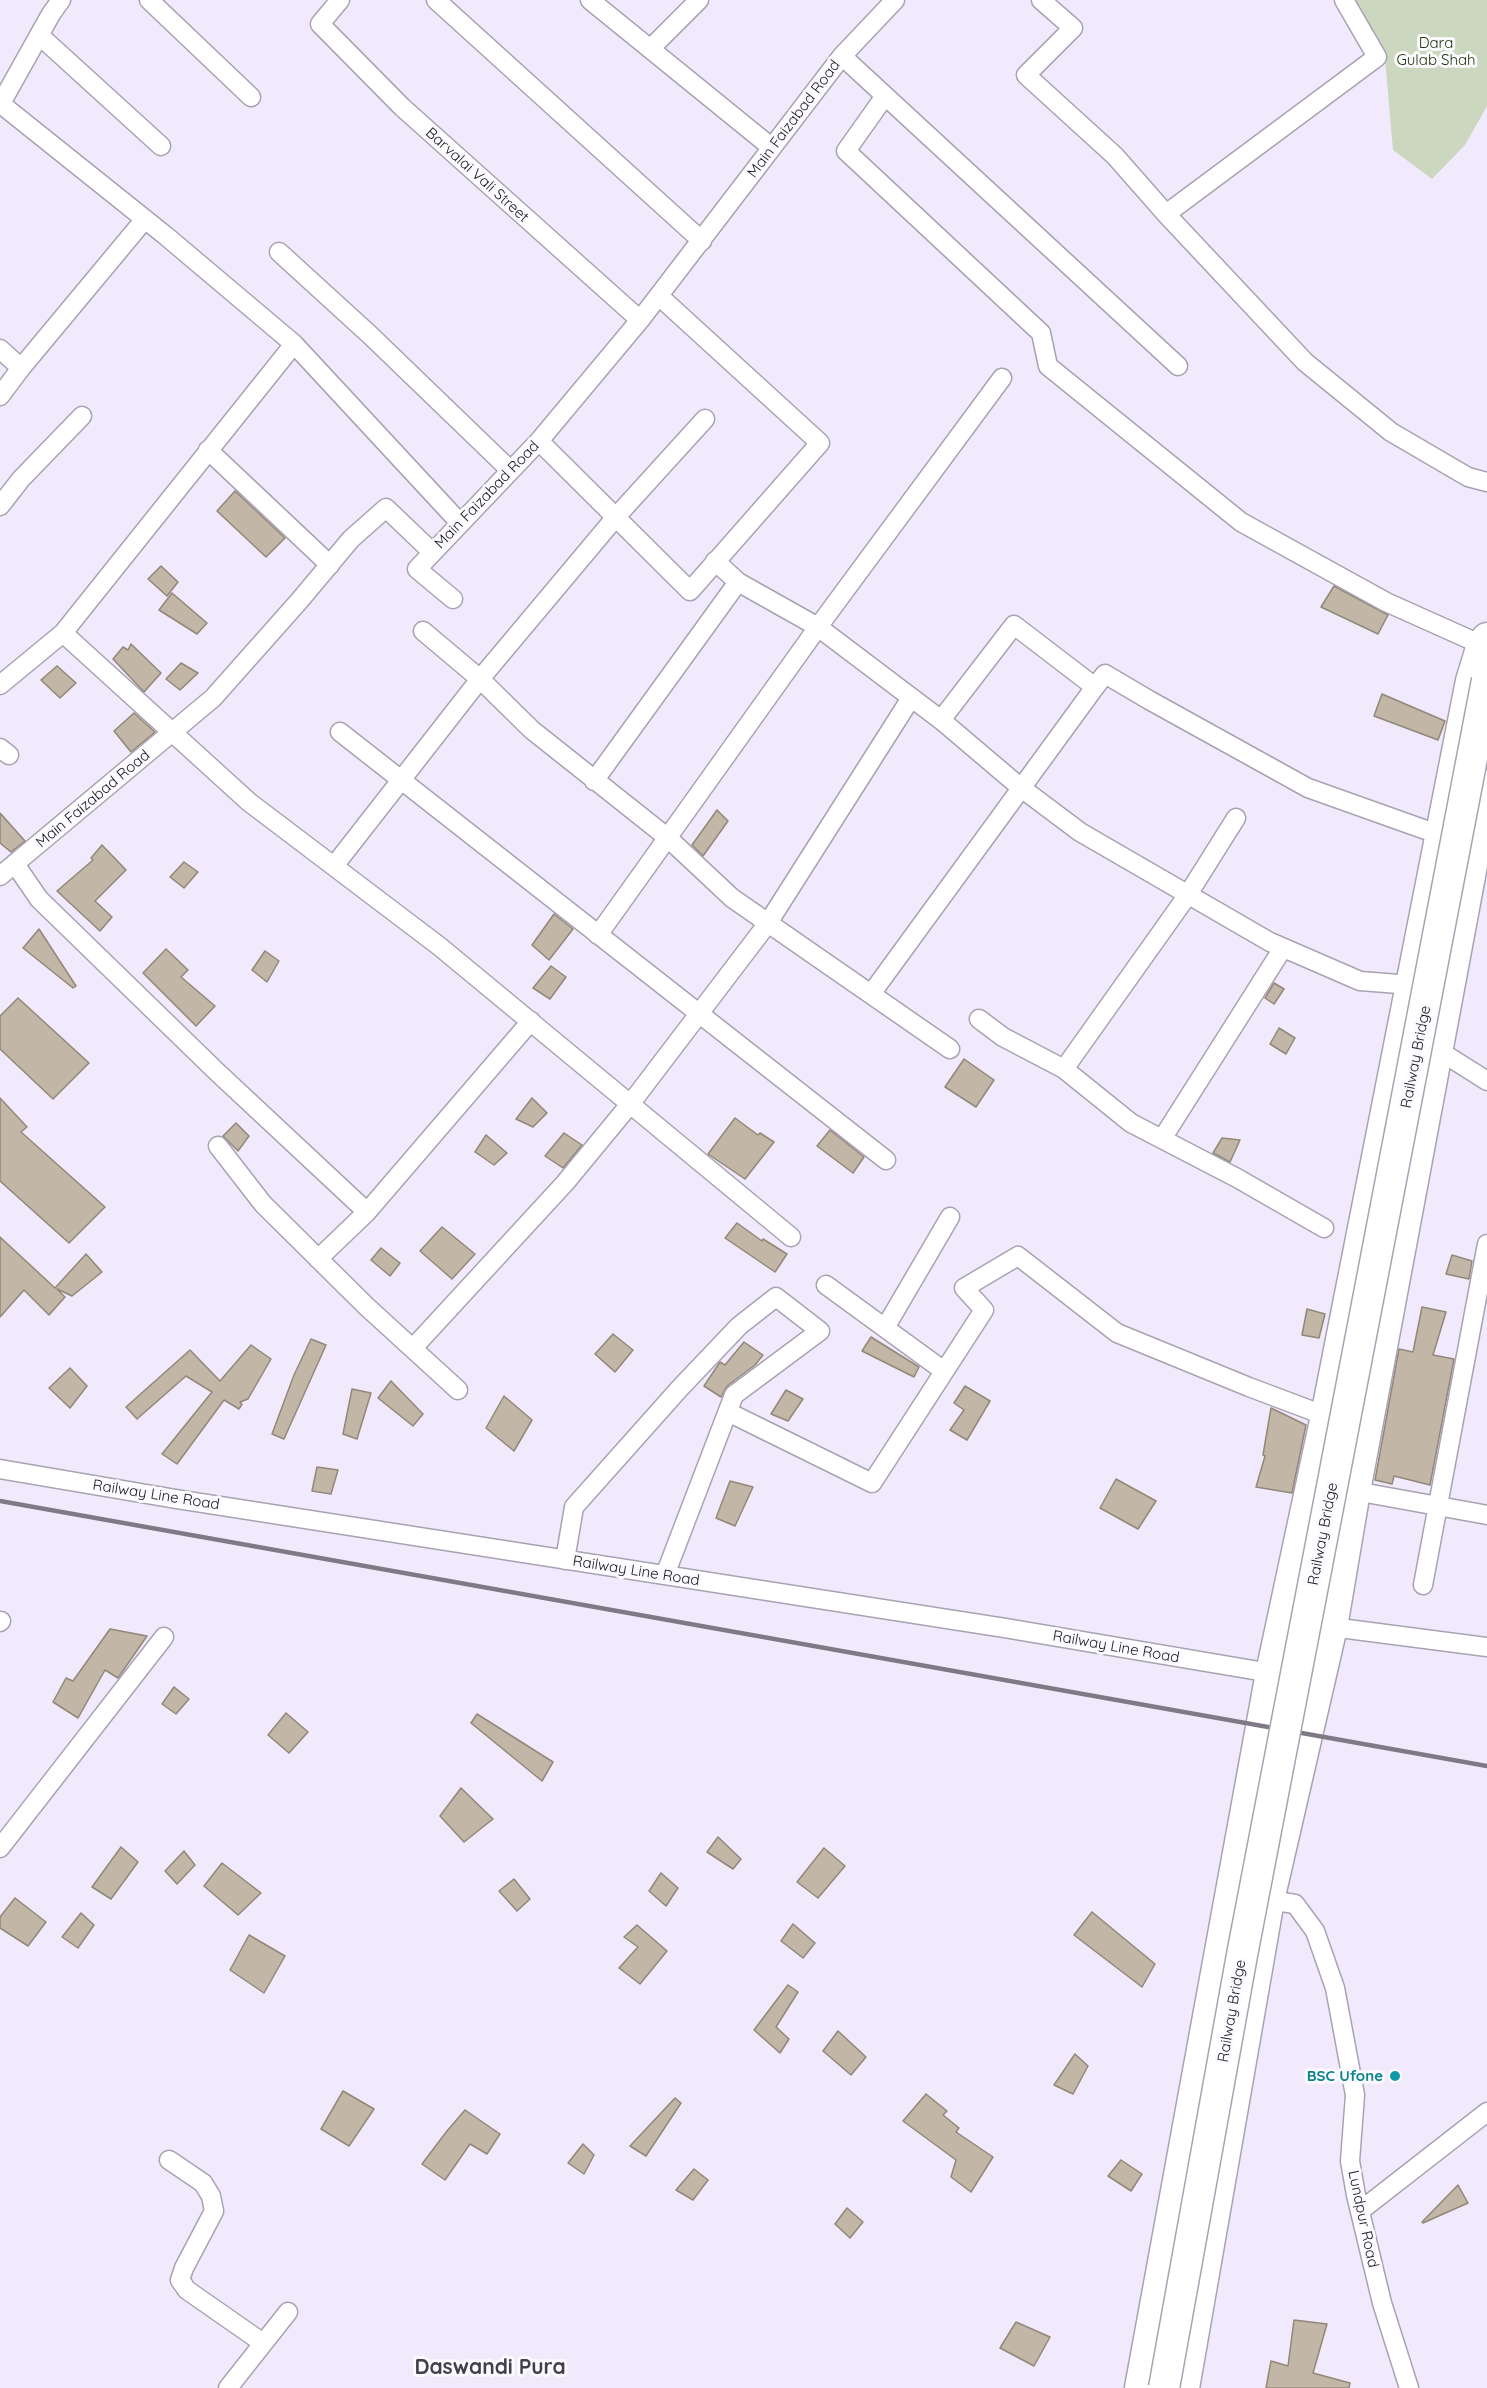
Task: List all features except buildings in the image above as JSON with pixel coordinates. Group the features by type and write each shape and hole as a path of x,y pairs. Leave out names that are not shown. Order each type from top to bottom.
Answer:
{"main road":[{"path":"1140,2388 1271,1673 1326,1416 1471,681 1484,641"},
{"name":"Railway Bridge","path":"1164,2388 1242,1955 1487,680"},
{"path":"1184,2388 1269,1900 1332,1627 1355,1491 1487,784"}],"street":[{"path":"61,0 1,105 145,219 294,344 460,523"},
{"path":"149,0 251,96"},
{"name":"Barvalai Vali Street","path":"340,0 320,24 402,107 640,321"},
{"path":"436,0 702,241"},
{"path":"590,0 771,147"},
{"path":"650,49 699,0"},
{"name":"Main Faizabad Road","path":"0,876 213,698 351,539 386,508 432,552 539,441 640,321 842,56 895,0"},
{"path":"1041,0 1073,28 1026,75 1115,156 1166,214 1305,362 1391,432 1468,477 1487,482"},
{"path":"1166,214 1377,57 1344,0"},
{"path":"39,35 161,146"},
{"path":"842,56 1178,366"},
{"path":"885,96 846,151 1041,333 1048,366 1241,522 1386,602 1484,641"},
{"path":"0,396 145,219"},
{"path":"279,252 370,335 510,470"},
{"path":"539,441 690,591 820,443 659,296"},
{"path":"0,685 63,633 294,344"},
{"path":"0,349 21,368"},
{"path":"598,935 818,627 1002,378"},
{"path":"0,506 21,479 82,416"},
{"path":"334,866 480,678 615,518 705,419"},
{"path":"208,450 330,565"},
{"path":"432,552 417,568 453,599"},
{"path":"715,561 738,582 818,627 941,720 1020,787 1080,832 1188,896 1283,948 1360,981 1412,985"},
{"path":"594,781 738,582"},
{"path":"941,720 1014,625 1095,687"},
{"path":"423,631 480,678 532,730 668,838 732,898 950,1049"},
{"path":"63,633 249,802 439,946 791,1237"},
{"path":"871,994 1020,787 1105,674 1308,788 1440,836"},
{"path":"413,1348 565,1183 631,1103 768,923 911,698"},
{"path":"340,732 886,1160"},
{"path":"1064,1069 1188,896 1236,818"},
{"path":"15,864 39,899 216,1071 367,1212"},
{"path":"1162,1139 1283,948"},
{"path":"979,1019 1003,1038 1064,1069 1131,1124 1237,1178 1324,1228"},
{"path":"318,1259 367,1212 531,1020"},
{"path":"1438,1050 1487,1081"},
{"path":"218,1146 263,1204 318,1259 459,1390"},
{"path":"885,1328 950,1217"},
{"path":"1423,1585 1487,1245"},
{"path":"728,1412 872,1483 984,1310 964,1288 1018,1256 1117,1333 1249,1388 1326,1416"},
{"path":"826,1285 944,1371"},
{"path":"565,1560 574,1507 680,1388 739,1326 776,1297 820,1331 734,1395 665,1575"},
{"name":"Railway Line Road","path":"0,1469 176,1499 993,1626 1271,1673"},
{"path":"1355,1491 1487,1515"},
{"path":"1332,1627 1487,1647"},
{"path":"0,1848 164,1637"},
{"name":"Lundpur Road","path":"1269,1900 1295,1904 1314,1931 1335,1988 1356,2095 1350,2161 1382,2303 1409,2388"},
{"path":"1360,2211 1487,2112"},
{"path":"169,2160 203,2183 211,2196 214,2211 180,2280 187,2290 263,2343"},
{"path":"228,2388 288,2312"}],"green space":[{"name":"Dara Gulab Shah","path":"1348,0 1487,0 1487,106 1465,145 1432,179 1393,150 1385,59"}],"railway":[{"path":"0,1501 1487,1766"}],"place":[{"name":"BSC Ufone","path":"1395,2076"}],"district":[{"name":"Daswandi Pura","path":"490,2368"}]}
